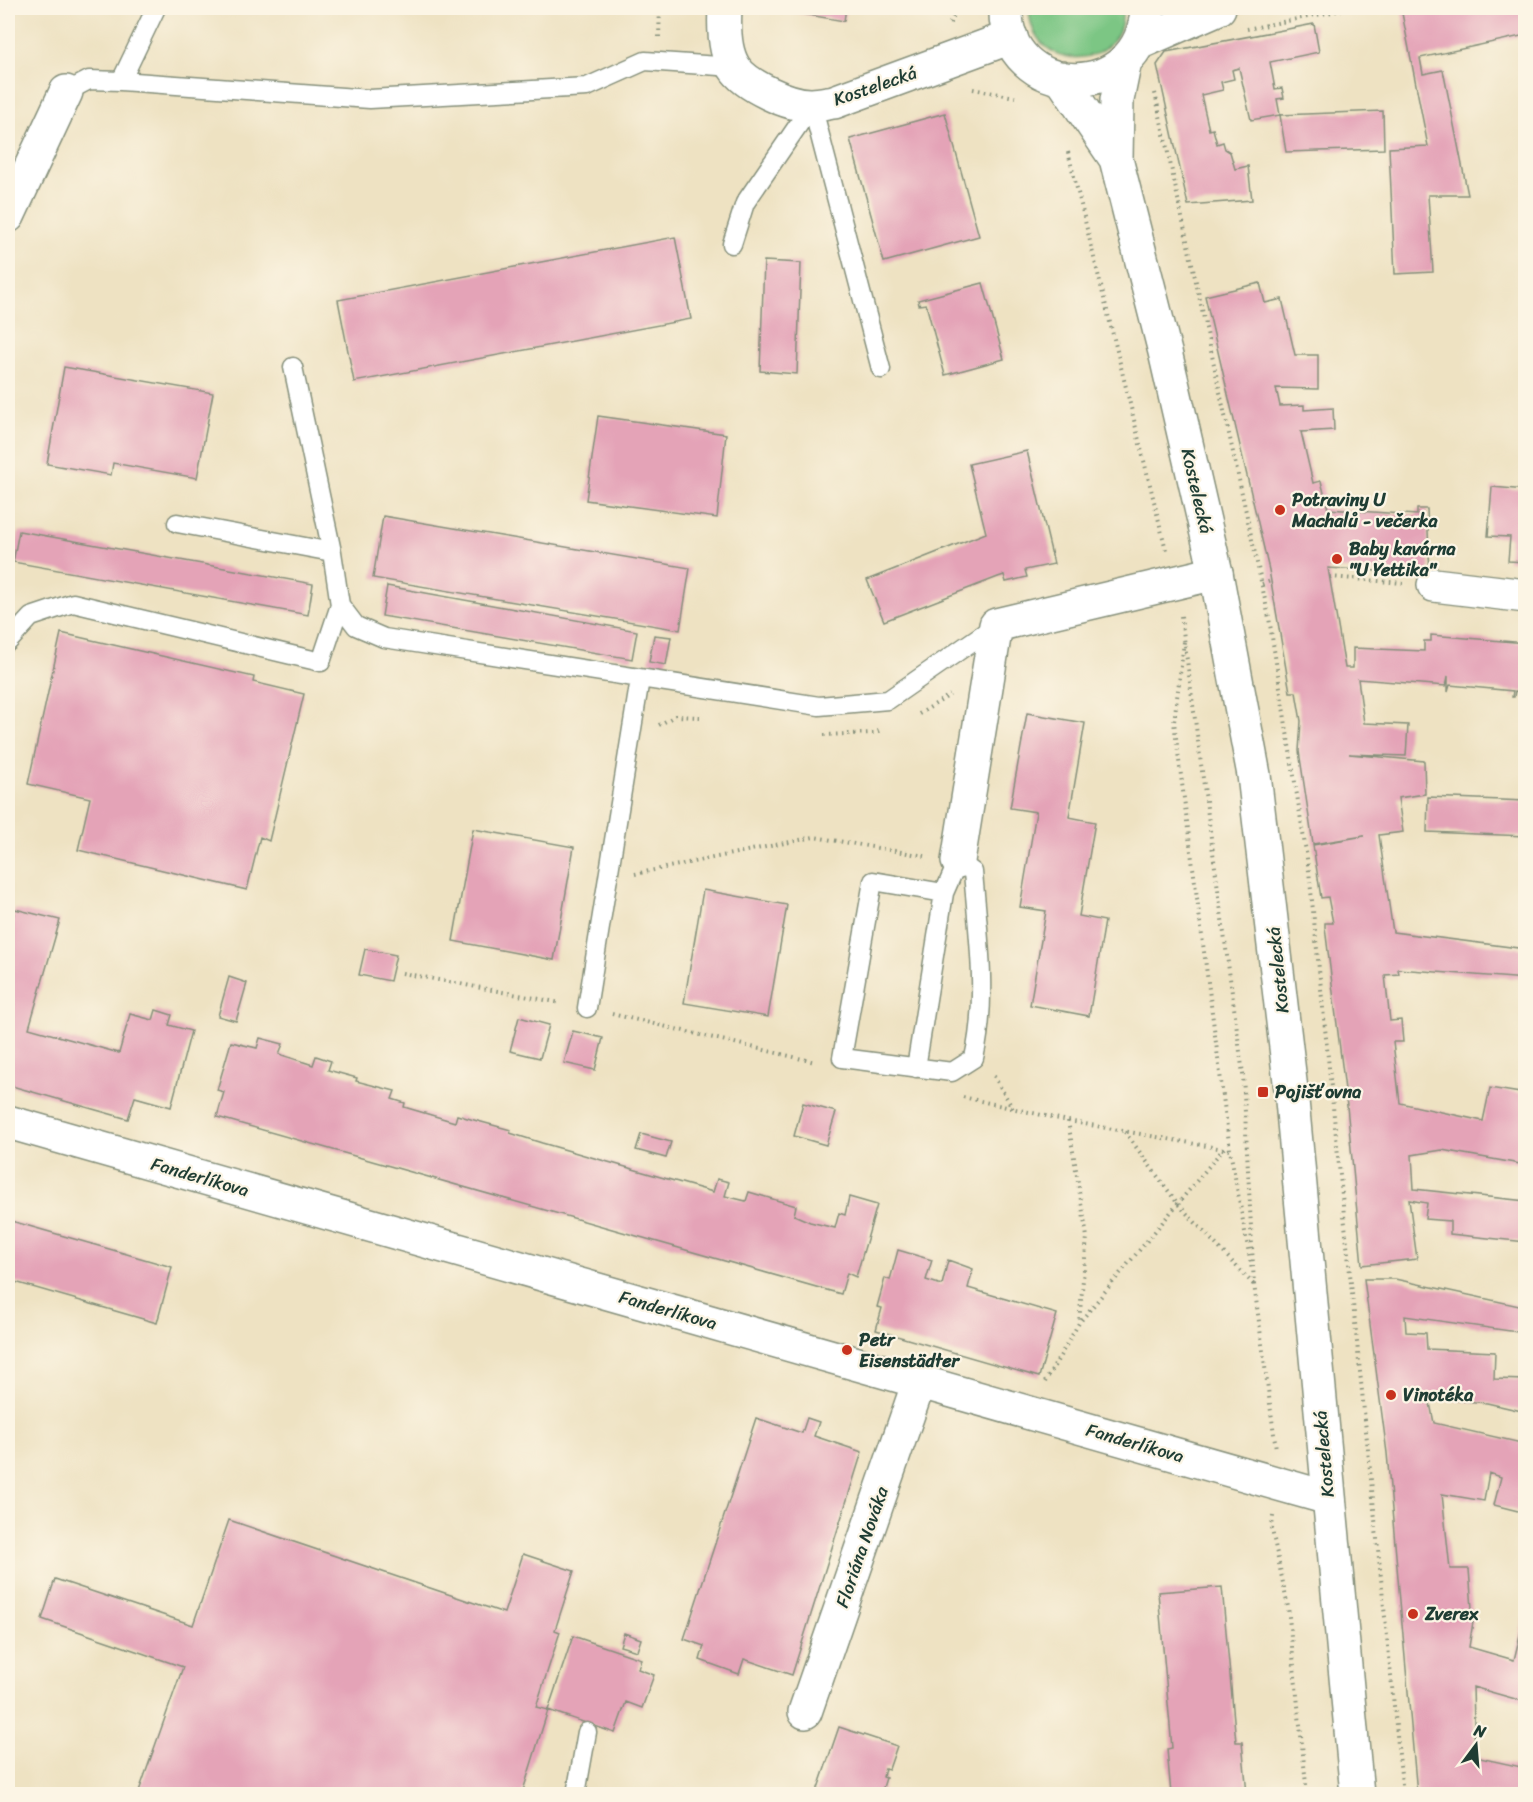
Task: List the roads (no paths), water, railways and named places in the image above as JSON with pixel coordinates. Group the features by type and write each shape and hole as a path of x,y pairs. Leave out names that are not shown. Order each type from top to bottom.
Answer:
{"street":[{"path":"724,8 724,26 734,67"},
{"name":"Kostelecká","path":"1147,8 1145,26 1132,52 1117,100 1116,159 1216,573 1254,775 1291,1090 1357,1794"},
{"path":"1008,22 1021,53 1034,66 1061,78 1094,78 1116,69 1132,52 1219,8"},
{"name":"Kostelecká","path":"734,67 753,84 774,96 812,105 834,102 951,59 1008,22"},
{"name":"Kostelecká","path":"1061,78 1116,159"},
{"path":"8,216 66,92"},
{"path":"958,861 996,625 1216,573"},
{"path":"1434,585 1526,596"},
{"name":"Fanderlíkova","path":"8,1122 1328,1498"},
{"name":"Floriána Nováka","path":"805,1712 919,1382"}],"lane":[{"path":"121,81 156,8"},
{"path":"66,92 89,80 370,99 587,87 645,61 734,67"},
{"path":"732,244 745,203 812,105"},
{"path":"812,105 881,369"},
{"path":"8,642 31,617 73,603 321,662 340,605 332,552 293,367"},
{"path":"177,523 332,552"},
{"path":"340,605 356,626 384,638 819,706 888,700 996,625"},
{"path":"587,1008 640,679"},
{"path":"916,1068 944,892 958,861 973,872 981,974 980,1032 974,1058 952,1072 916,1068 842,1058 873,881 944,892"},
{"path":"576,1794 587,1732"}],"place":[{"name":"Potraviny U Machalů - večerka","path":"1280,510"},
{"name":"Baby kavárna \"U Yettika\"","path":"1337,559"},
{"name":"Pojišťovna","path":"1263,1092"},
{"name":"Petr Eisenstädter","path":"847,1350"},
{"name":"Vinotéka","path":"1391,1395"},
{"name":"Zverex","path":"1413,1614"}]}
